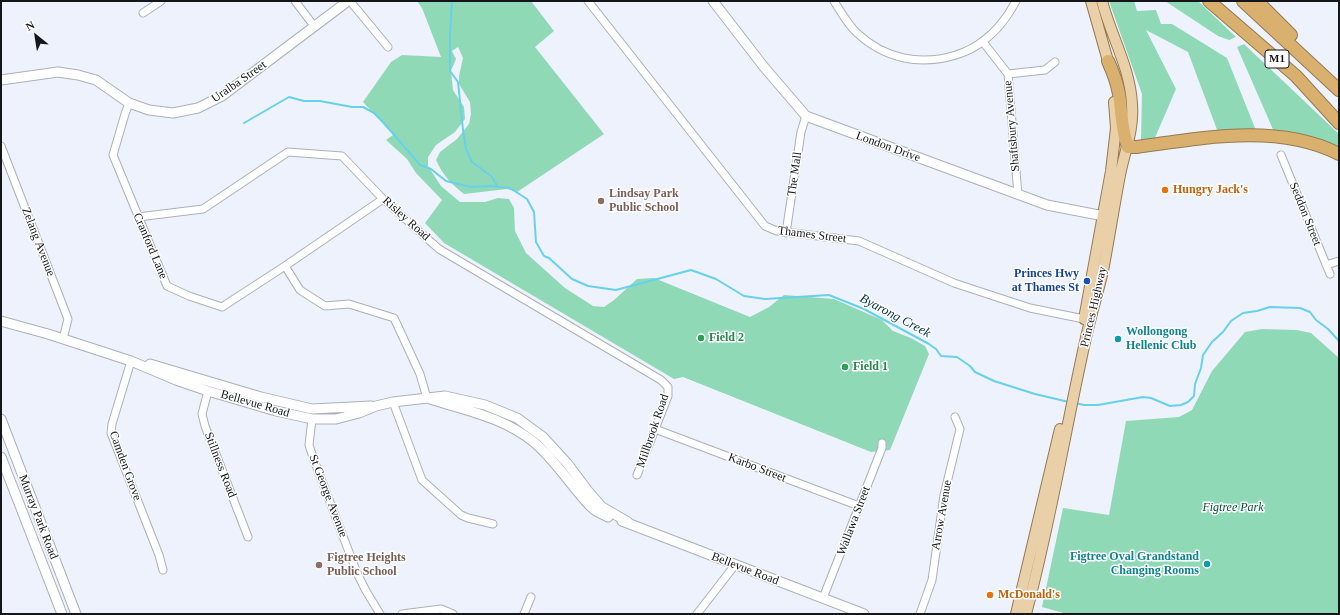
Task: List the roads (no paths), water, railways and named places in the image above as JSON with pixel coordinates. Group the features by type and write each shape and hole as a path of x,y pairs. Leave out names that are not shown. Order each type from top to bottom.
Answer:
{"highway":[{"name":"M1","path":"1209,1 1296,76 1339,123"},
{"name":"M1","path":"1243,1 1339,90"},
{"path":"1256,1 1339,82"},
{"path":"1108,61 1114,74 1119,95 1123,136 1128,147 1198,138 1269,136 1295,138 1317,144 1339,154"}],"main road":[{"name":"Princes Highway","path":"1071,394 1103,271 1116,128 1114,94 1108,61 1091,1"},
{"name":"Princes Highway","path":"1016,614 1067,413 1084,319 1108,216 1128,147 1133,118 1130,85 1123,58 1102,1"},
{"name":"Princes Highway","path":"1026,614 1054,496 1067,413"}],"street":[{"path":"143,13 161,1"},
{"path":"295,1 314,26"},
{"path":"349,1 388,47"},
{"name":"Uralba Street","path":"1,80 58,72 96,80 129,103 149,110 173,113 198,108 222,96 349,1"},
{"name":"Thames Street","path":"588,1 761,223 770,229 786,233 859,241 954,283 1030,308 1084,319"},
{"name":"London Drive","path":"712,1 764,67 806,116 1047,205 1108,216"},
{"path":"834,1 856,32 875,47 904,59 929,60 946,58 965,52 983,42 1004,20 1016,1"},
{"name":"Shaftsbury Avenue","path":"983,42 1008,74 1018,195"},
{"path":"1008,74 1045,70 1055,62"},
{"name":"Cranford Lane","path":"129,103 113,155 167,286 188,296 222,308 383,199"},
{"name":"The Mall","path":"786,233 801,132 806,116"},
{"name":"Zelang Avenue","path":"1,146 68,319 63,339"},
{"name":"Risley Road","path":"138,217 203,209 288,152 342,156 383,199 439,249 661,380 668,387"},
{"name":"Seddon Street","path":"1281,155 1330,274"},
{"path":"1326,265 1339,261"},
{"path":"285,266 300,290 326,306 349,304 394,318 420,374 427,398"},
{"name":"Bellevue Road","path":"1,321 134,362 176,380 208,391 276,411 312,419 336,419 393,402 445,396 485,405 517,418 543,437 567,463 602,507 628,522 735,565 864,614"},
{"name":"Bellevue Road","path":"134,362 150,364 261,397 312,409 376,406"},
{"name":"Camden Grove","path":"134,362 112,424 111,433 159,555 163,570"},
{"name":"Millbrook Road","path":"637,475 668,396 668,387"},
{"name":"Stillness Road","path":"208,391 202,414 205,426 248,537"},
{"path":"393,402 422,480 461,515 493,524"},
{"name":"Arrow Avenue","path":"920,614 932,580 944,495 960,429 955,417"},
{"name":"Murray Park Road","path":"1,419 5,443 76,614"},
{"name":"St George Avenue","path":"312,419 309,445 314,460 358,572 366,590 380,614"},
{"name":"Karbo Street","path":"655,429 859,506"},
{"name":"Wallawa Street","path":"823,598 882,448 882,443"},
{"name":"Murray Park Road","path":"1,457 62,614"},
{"path":"697,614 735,565"},
{"path":"524,614 531,597"},
{"path":"402,614 441,609 453,614"}],"waterway":[{"name":"Byarong Creek","path":"452,1 450,71 458,82 466,149 472,162 491,176 498,187"},
{"name":"Byarong Creek","path":"244,123 289,97 304,101 320,101 352,107 363,107 374,113 384,123 420,165 431,169 446,181 471,187 490,186 510,188 527,199 534,212 536,242 544,256 549,258 572,279 588,286 616,290 691,270 716,279 744,296 765,299 829,295 864,309 929,344 936,349 941,356 957,357 970,366 975,372 994,381 1035,394 1069,402"},
{"name":"Byarong Creek","path":"1075,403 1084,405 1098,405 1143,397 1151,398 1170,406 1181,405 1188,402 1194,396 1195,384 1201,368 1203,355 1212,342 1223,332 1231,321 1243,313 1270,307 1300,308 1310,312 1316,320 1328,329 1339,341"}],"place":[{"name":"Hungry Jack's","path":"1165,190"},
{"name":"Lindsay Park Public School","path":"601,201"},
{"name":"Princes Hwy at Thames St","path":"1087,281"},
{"name":"Field 2","path":"701,338"},
{"name":"Wollongong Hellenic Club","path":"1118,339"},
{"name":"Field 1","path":"845,367"},
{"name":"Figtree Oval Grandstand Changing Rooms","path":"1207,564"},
{"name":"Figtree Heights Public School","path":"319,565"},
{"name":"McDonald's","path":"990,595"}],"park label":[{"name":"Figtree Park","path":"1233,508"}]}
